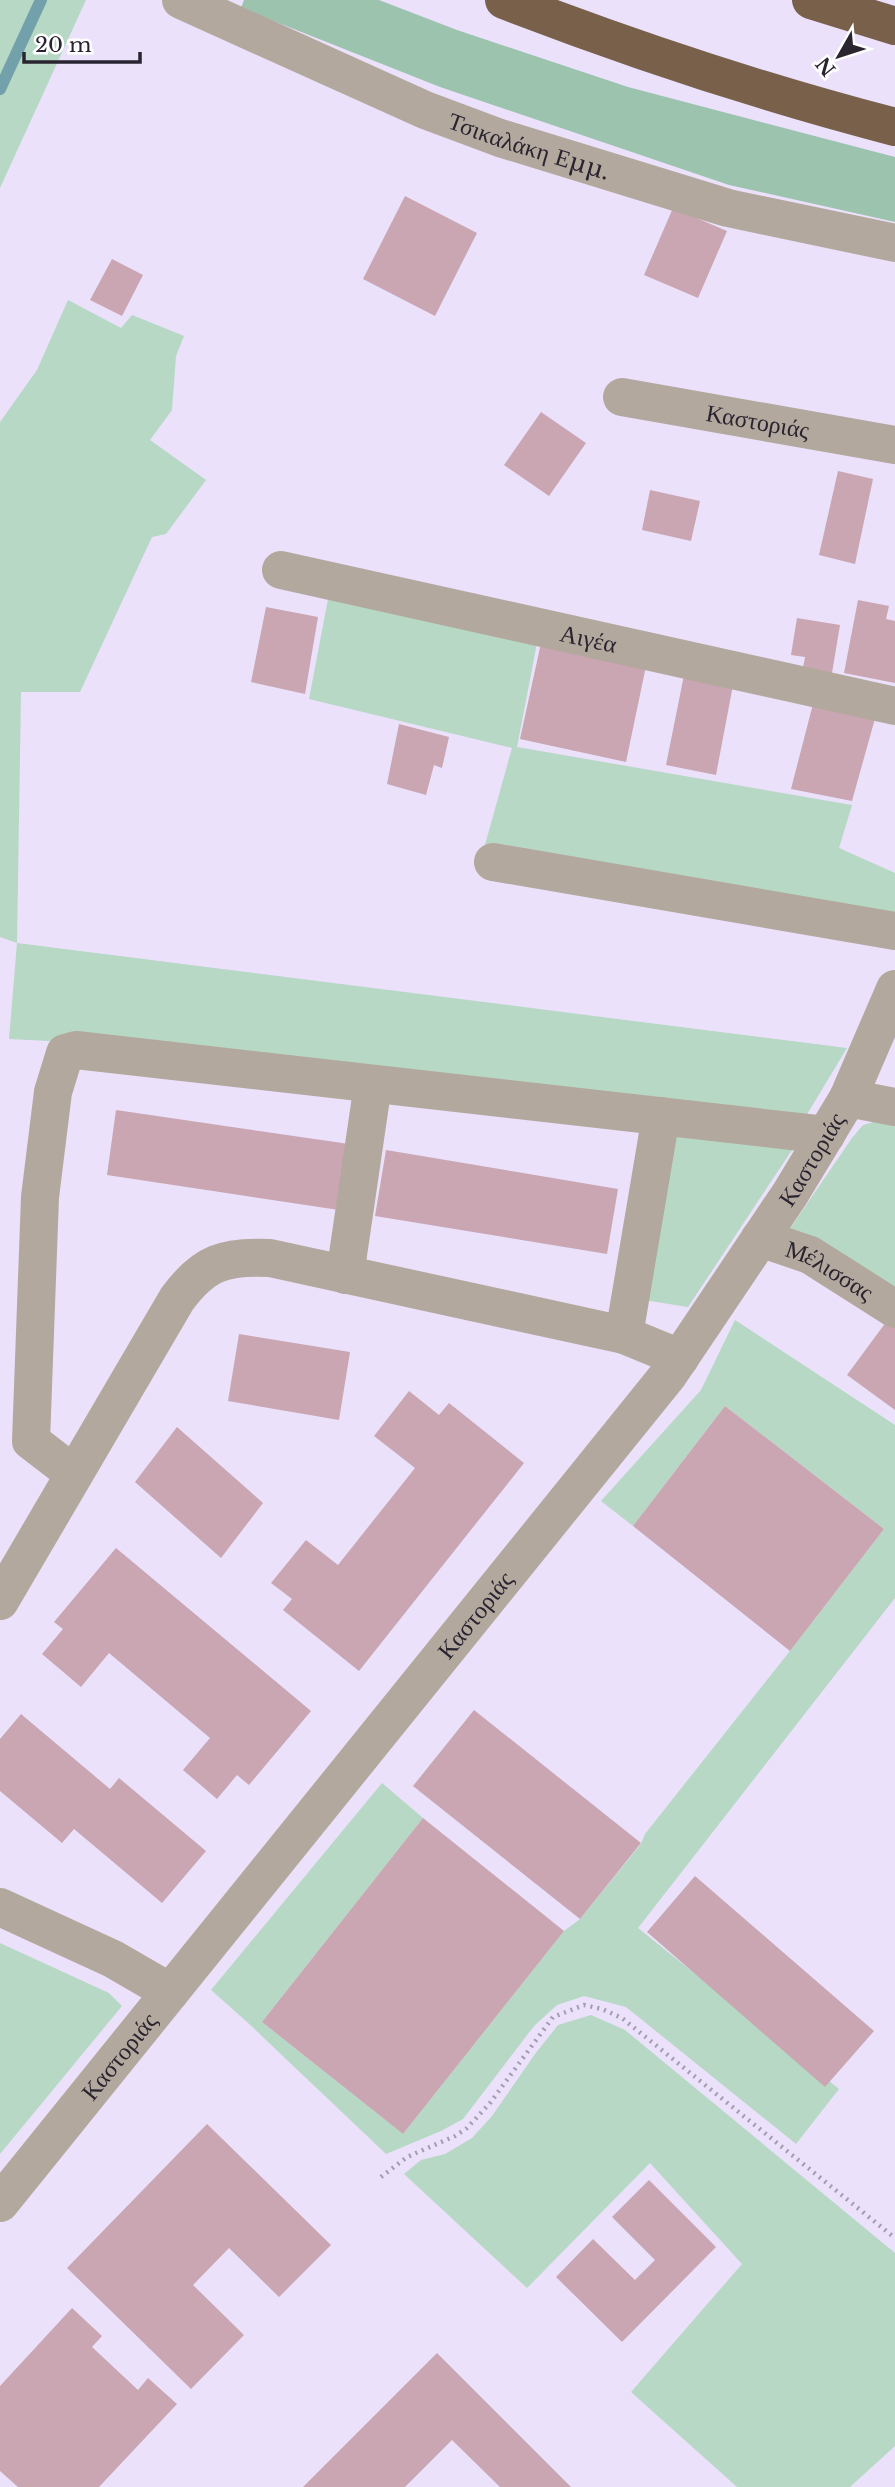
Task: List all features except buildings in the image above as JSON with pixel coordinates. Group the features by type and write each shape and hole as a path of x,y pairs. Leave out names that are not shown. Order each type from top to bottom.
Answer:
{"highway":[{"path":"504,0 679,62 835,112 895,127"},
{"path":"811,0 895,26"}],"street":[{"name":"Τσικαλάκη Εμμ.","path":"181,0 425,110 500,138 729,208 895,243"},
{"name":"Καστοριάς","path":"622,397 895,445"},
{"name":"Αιγέα","path":"281,570 895,706"},
{"path":"493,862 895,931"},
{"name":"Καστοριάς","path":"0,2203 645,1405 680,1358 848,1098 895,989"},
{"path":"74,1474 31,1441 40,1197 53,1092 65,1053 76,1050 826,1135"},
{"path":"345,1275 373,1084"},
{"path":"848,1098 895,1107"},
{"path":"624,1335 661,1116"},
{"name":"Μέλισσας","path":"760,1238 810,1255 895,1309"},
{"path":"0,1601 164,1320 199,1273 222,1261 246,1257 270,1258 624,1335 680,1358"},
{"path":"0,1907 113,1959 170,1992"}],"path":[{"path":"381,2177 407,2157 455,2136 467,2127 490,2103 553,2017 584,2005 622,2018 895,2238"}],"green space":[{"path":"0,0 86,0 0,188"},
{"path":"244,0 379,0 457,30 628,87 895,157 895,222 729,185 440,87 241,8"},
{"path":"68,300 121,328 132,315 184,336 176,356 172,410 150,440 206,480 166,534 152,537 80,692 21,692 17,943 0,937 0,422 37,370"},
{"path":"329,594 538,638 517,747 852,805 839,848 895,873 895,918 483,852 512,748 309,699"},
{"path":"17,943 847,1048 803,1121 148,1046 9,1039"},
{"path":"877,1121 895,1122 895,1296 787,1233 852,1138 863,1125"},
{"path":"672,1125 794,1147 688,1307 644,1300"},
{"path":"735,1320 895,1425 895,1598 638,1928 839,2089 796,2144 626,2007 584,1996 557,2005 534,2026 463,2119 386,2154 211,1990 382,1783 423,1818 262,2022 403,2134 564,1931 580,1919 641,1844 645,1834 884,1529 725,1406 633,1526 601,1501 701,1390"},
{"path":"0,1943 109,1993 122,2006 0,2154"},
{"path":"591,2015 625,2030 895,2253 895,2446 850,2487 737,2487 631,2392 742,2264 650,2163 527,2288 404,2174 421,2160 445,2154 472,2138 492,2116 558,2025"}],"waterway":[{"path":"0,89 41,0"}]}
